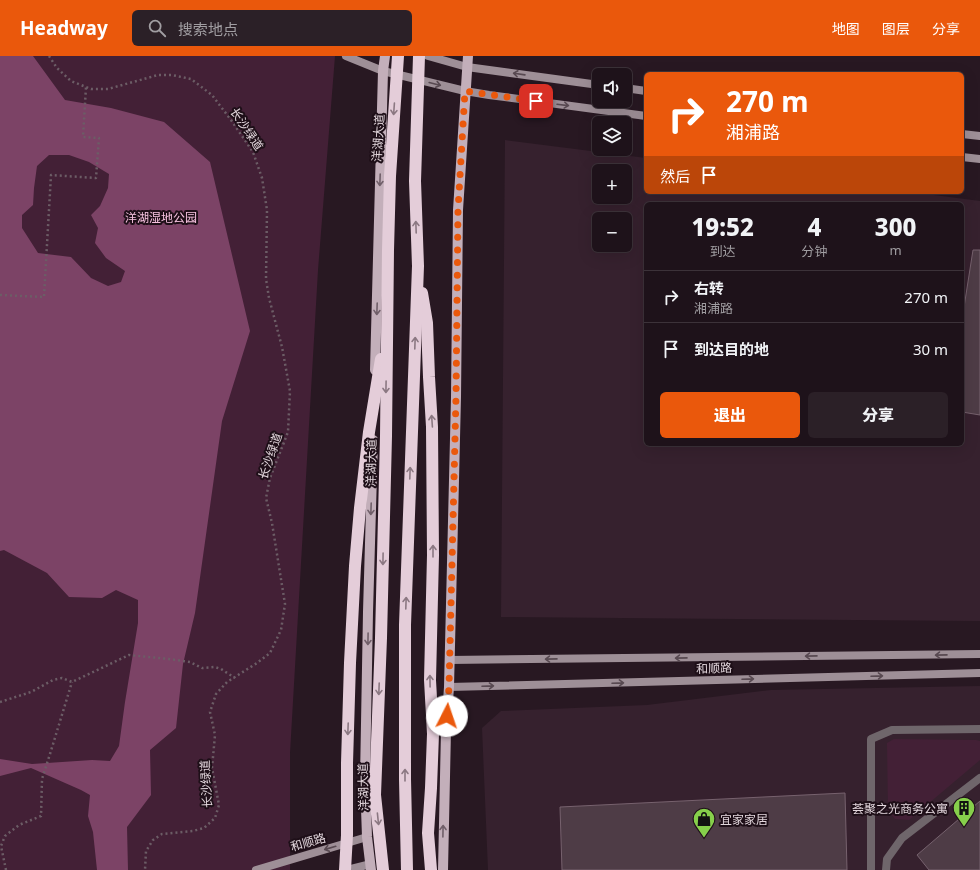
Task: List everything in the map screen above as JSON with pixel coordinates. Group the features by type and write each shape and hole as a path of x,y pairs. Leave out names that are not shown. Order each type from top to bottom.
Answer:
{"highway":[{"name":"洋湖大道","path":"383,870 375,796 386,436 390,176 398,56"},
{"path":"407,870 405,779 405,625 418,266 415,181 419,56"},
{"path":"346,870 348,836 347,763 355,566 364,472 381,358 387,303 388,250"},
{"path":"418,266 427,323 432,427 433,555 430,680 433,734 428,833 431,870"}],"main road":[{"path":"346,56 384,71 465,91 644,116"},
{"path":"346,870 371,867 367,837 365,779 368,620 385,56"},
{"path":"428,56 467,67 592,84"},
{"path":"443,870 456,397 458,210 468,56"},
{"path":"632,89 644,91"},
{"path":"964,134 980,136"},
{"path":"964,157 980,159"},
{"name":"和顺路","path":"449,660 980,654"},
{"name":"和顺路","path":"449,687 980,673"},
{"name":"和顺路","path":"256,870 367,837"}],"lane":[{"path":"871,870 871,739 892,730 980,729"},
{"path":"886,870 887,859 902,838 980,778"}],"path":[{"name":"长沙绿道","path":"49,56 57,68 71,81 91,89 108,89 158,75 172,75 191,79 212,96 231,120 253,152 262,178 267,210 266,279 269,298 282,347 290,390 288,432 270,478 266,498 272,523 285,604 281,630 270,653 227,682 216,694 210,712 215,735 212,768 219,805 215,818 204,828 193,831 162,834 153,840 146,851 145,870"},
{"path":"0,294 44,297 50,175 96,178 99,138 83,137 86,87"},
{"path":"0,702 31,692 53,680 62,678 72,682 129,655 190,662 202,668 215,667 221,669 234,678"},
{"path":"6,870 1,846 5,836 19,825 41,816 42,779 72,682"}],"shaded area":[{"path":"0,56 33,56 65,100 111,108 164,122 210,162 250,331 222,421 195,613 183,664 176,728 150,750 151,795 127,827 128,870 97,870 93,832 88,816 90,795 31,768 0,776 0,759 32,764 92,760 110,761 119,746 138,623 138,600 116,590 102,598 69,597 47,573 4,550 0,551","holes":["49,155 69,155 89,162 109,174 108,188 100,206 91,215 98,228 95,243 106,258 125,271 121,282 108,286 91,278 71,257 38,253 22,228 22,215 33,205 37,166"]},
{"path":"505,140 592,151 592,156 630,156 644,158 644,194 926,194 980,201 980,621 501,617"},
{"path":"980,686 980,870 488,870 482,728 501,711 647,705 771,690"}],"green space":[{"name":"洋湖湿地公园","path":"0,56 335,56 318,270 290,753 290,870 0,870"},
{"path":"894,739 976,740 980,741 980,760 909,820 895,819 888,810 887,743"}],"building":[{"path":"973,250 980,250 980,415 964,412 964,307"},
{"name":"宜家家居","path":"845,793 847,870 562,870 560,807"},
{"name":"荟聚之光商务公寓","path":"980,801 980,870 929,870 917,855"}],"place":[{"name":"荟聚之光商务公寓","path":"964,828"},
{"name":"宜家家居","path":"704,838"}],"route":[{"path":"447,716 456,397 458,210 465,91 536,101"}]}
